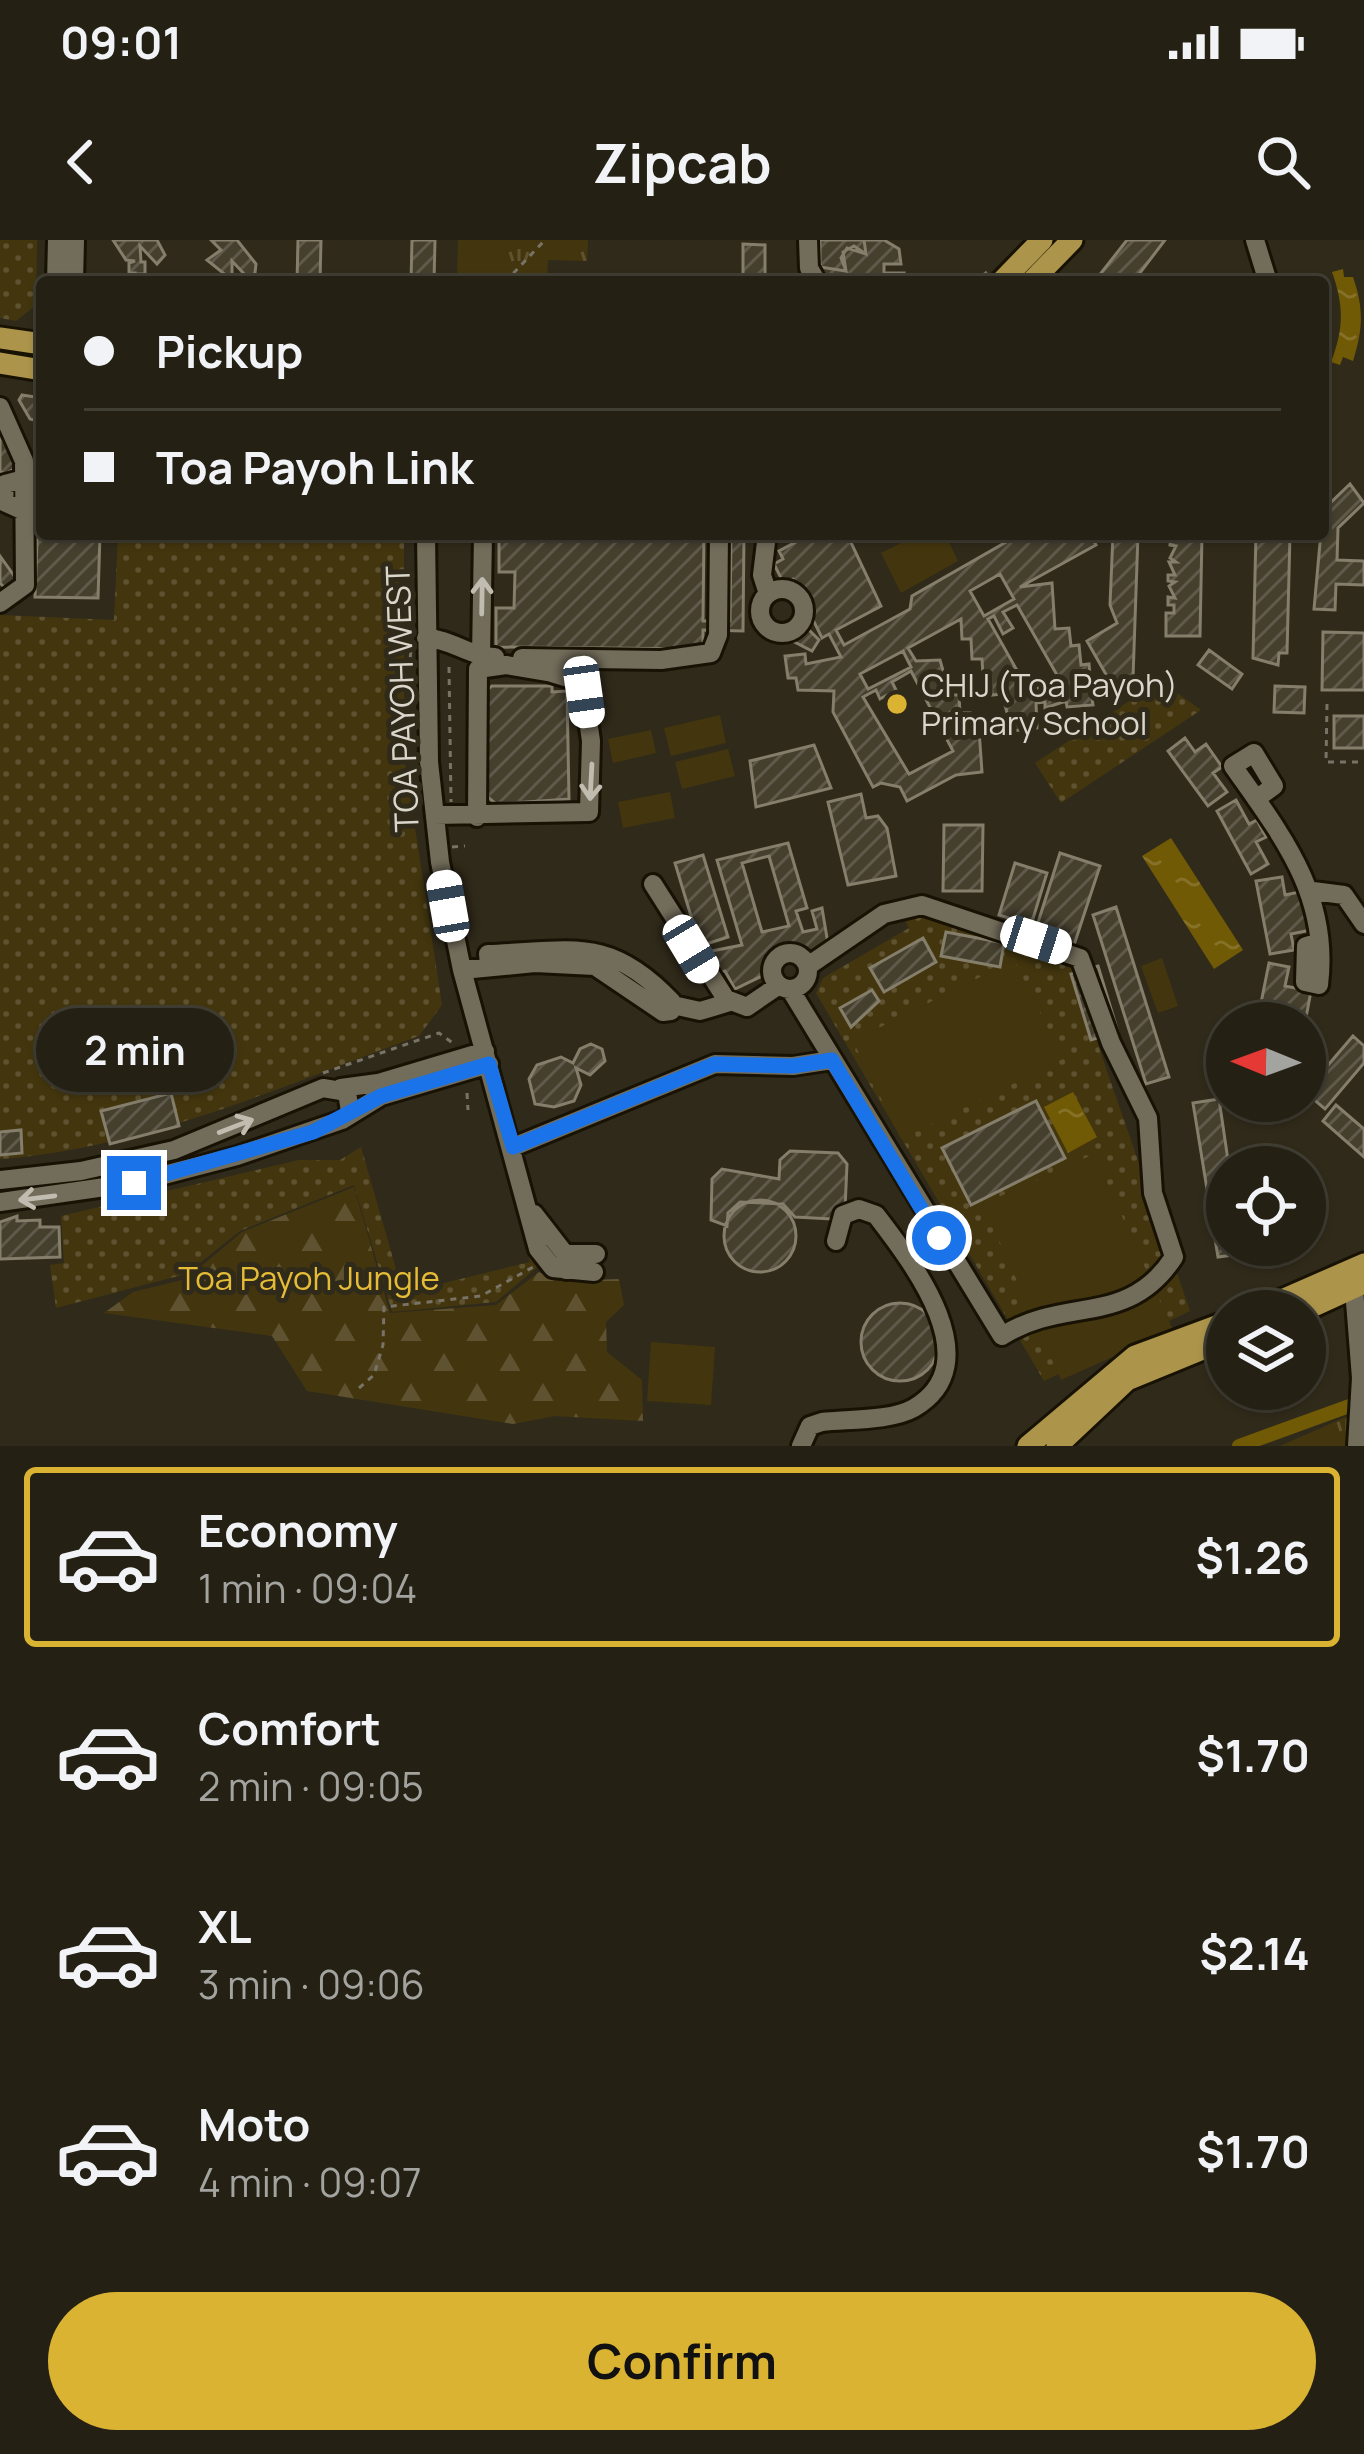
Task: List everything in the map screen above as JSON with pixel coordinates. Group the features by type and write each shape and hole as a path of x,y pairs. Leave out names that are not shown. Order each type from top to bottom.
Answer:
{"main road":[{"path":"1007,276 1042,240"},
{"path":"1037,276 1072,240"},
{"path":"0,338 36,343"},
{"path":"0,363 36,369"},
{"path":"1305,1290 1364,1264"},
{"path":"1326,1301 1359,1286"},
{"path":"1028,1446 1135,1356 1206,1330"},
{"path":"1057,1446 1127,1380 1206,1348"}],"street":[{"path":"56,276 57,240"},
{"path":"74,276 75,240"},
{"path":"808,240 814,276"},
{"path":"1255,240 1266,276"},
{"path":"0,406 18,440 24,478 26,585 0,603"},
{"name":"TOA PAYOH WEST","path":"426,540 426,638 462,970 531,1209 538,1249 547,1264 595,1263"},
{"path":"482,657 483,540"},
{"path":"426,638 450,639 482,657 661,660 711,652 718,635 719,540"},
{"path":"766,540 762,575 768,594"},
{"path":"444,815 477,817 589,812 591,741 584,692 572,679 506,665 478,669 477,817"},
{"path":"1256,799 1313,891 1319,942"},
{"path":"653,884 710,981 730,1002 747,1007 785,987 805,982 808,966 884,914 922,905 1080,958 1111,1043 1148,1118 1153,1193 1174,1257 1159,1281 1135,1298 1020,1324 1002,1336 832,1060 785,987 772,968 783,954 801,956 808,966"},
{"path":"1313,891 1344,895 1364,924"},
{"path":"462,970 489,965 596,966 663,1012 673,1005 700,1012 730,1002"},
{"path":"0,1180 81,1171 174,1150 294,1099 487,1058"},
{"path":"0,1202 134,1183 200,1166 313,1132 381,1096 487,1058"},
{"path":"513,1147 715,1064 793,1066 832,1060"},
{"path":"341,1088 350,1098 350,1112"},
{"path":"801,1446 810,1426 822,1422 910,1411 929,1396 946,1366 946,1328 876,1215 859,1209 843,1215 836,1241"},
{"path":"1357,1446 1359,1286"}],"path":[{"path":"512,276 545,240"},
{"path":"440,667 449,667 444,815"},
{"path":"1327,704 1326,762 1364,762"},
{"path":"450,847 465,846"},
{"path":"439,1033 454,1044"},
{"path":"466,1093 468,1110"},
{"path":"359,1388 374,1375 383,1345 384,1306 481,1296 536,1265"}],"green space":[{"path":"0,240 37,240 36,305 16,321 0,318"},
{"path":"458,240 588,240 587,261 548,260 547,276 457,276"},
{"path":"118,540 404,540 404,755 442,1005 419,1036 265,1094 108,1142 0,1159 0,615 114,620"},
{"path":"907,540 948,540 958,561 901,593 881,553"},
{"path":"1160,681 1201,710 1061,803 1035,763"},
{"path":"720,715 726,743 671,756 664,728"},
{"path":"651,730 656,753 613,763 608,739"},
{"path":"728,749 735,776 682,789 675,762"},
{"path":"670,792 675,818 623,828 618,802"},
{"path":"930,915 1069,961 1190,1311 1044,1381 816,993 823,978 909,928 904,918"},
{"path":"1162,958 1178,1006 1158,1013 1141,966"},
{"path":"1014,960 1063,1059 901,1139 853,1041"},
{"path":"501,1118 542,1263 496,1302 392,1312 354,1185 240,1231 186,1274 56,1308 50,1265 64,1263 61,1216 299,1160 340,1160 361,1147 403,1293 530,1262 491,1120"},
{"path":"1094,1154 1173,1330 1061,1380 983,1204"},
{"name":"Toa Payoh Jungle","path":"354,1187 390,1313 496,1305 539,1272 557,1281 619,1279 624,1305 606,1322 607,1352 642,1380 643,1421 555,1416 513,1424 307,1391 272,1336 104,1313 133,1292 186,1279 242,1232"},
{"path":"651,1342 715,1347 711,1405 647,1401"},
{"path":"1355,1413 1351,1446 1280,1446"}],"water":[{"path":"1343,269 1344,277 1353,277 1361,319 1353,361 1343,357 1340,365 1331,362 1341,317 1332,272"},
{"path":"1171,838 1243,950 1214,969 1142,856"},
{"path":"1073,1092 1097,1137 1068,1153 1044,1107"}],"building":[{"path":"113,240 157,240 165,255 157,264 140,246 141,262 145,262 142,276 129,273 129,263 135,261 126,260"},
{"path":"211,240 237,240 256,264 255,273 246,276 232,261 232,276 227,276 207,260 221,250"},
{"path":"298,240 321,240 320,276 297,276"},
{"path":"412,240 435,240 434,276 411,276"},
{"path":"820,240 864,240 866,254 847,248 841,258 846,271 820,267"},
{"path":"864,240 884,240 899,249 901,264 884,264 884,273 904,276 819,275 820,267 846,271 843,252 854,246 866,254"},
{"path":"1127,240 1165,240 1138,276 1099,276"},
{"path":"743,244 765,245 765,276 743,276"},
{"path":"22,395 36,397 36,420 30,419 19,400"},
{"path":"0,435 18,467 4,474 0,471"},
{"path":"1350,484 1364,503 1338,528 1337,560 1364,561 1364,585 1336,584 1335,610 1314,609 1320,540 1329,540 1329,504"},
{"path":"37,540 100,540 98,598 35,597"},
{"path":"499,540 704,540 703,621 730,621 731,540 744,540 743,631 703,630 703,649 496,647 496,608 514,608 515,572 499,572"},
{"path":"800,540 850,540 881,606 836,630 844,645 910,609 912,596 1010,540 1093,540 1096,545 1020,587 1052,583 1055,629 1069,628 1071,646 1079,645 1081,665 1089,664 1092,697 1112,685 1087,641 1117,623 1110,605 1113,540 1138,540 1133,678 1092,699 1093,705 1067,707 1066,701 1045,708 1045,702 1036,703 1037,728 1012,731 1002,694 992,695 991,675 983,676 982,659 972,659 971,639 962,639 961,619 908,648 916,661 940,660 950,695 959,695 960,713 970,713 971,730 979,730 982,772 956,775 907,801 900,787 881,783 873,787 833,712 834,691 798,690 796,678 788,678 785,656 805,654 806,664 841,657 829,634 822,638 793,579 784,584 774,564 783,559 779,551","holes":["1000,574 1014,599 984,616 970,591","1017,605 1065,689 1066,697 1052,697 1050,686 1032,689 1032,697 988,619 994,616 1003,634 1013,628 1003,612","903,651 911,667 868,689 860,674","911,671 953,751 909,774 863,697 876,690 880,699 896,690 892,682"]},
{"path":"1171,540 1202,540 1200,636 1166,636 1166,613 1174,613 1168,597 1175,598 1169,586 1175,582 1168,581 1168,575 1175,575 1169,562 1176,562 1170,558 1176,546 1170,545"},
{"path":"1256,540 1290,540 1287,653 1279,653 1278,665 1253,658"},
{"path":"0,556 17,580 4,587 0,583"},
{"path":"794,615 819,640 812,651 781,635"},
{"path":"1323,632 1364,633 1364,690 1322,690"},
{"path":"1209,650 1242,674 1232,689 1198,665"},
{"path":"492,686 552,686 552,692 567,691 569,799 496,804 483,793 483,694"},
{"path":"1275,686 1305,687 1304,713 1274,712"},
{"path":"1334,716 1364,716 1364,748 1334,748"},
{"path":"1185,738 1195,752 1206,744 1222,767 1213,773 1227,792 1208,806 1168,751"},
{"path":"814,745 831,788 756,807 750,761"},
{"path":"861,794 866,818 878,816 887,828 896,876 848,885 828,802"},
{"path":"1236,800 1249,824 1257,820 1266,837 1256,842 1268,864 1251,874 1217,811"},
{"path":"944,825 983,825 982,891 943,891"},
{"path":"788,843 807,908 796,911 803,932 817,929 812,911 822,908 828,944 735,989 725,971 715,974 707,952 742,945 717,860","holes":["769,856 789,926 762,932 742,863"]},
{"path":"1060,853 1100,866 1074,945 1035,932"},
{"path":"703,855 728,937 700,946 675,863"},
{"path":"1015,863 1047,873 1031,925 999,915"},
{"path":"1282,877 1285,895 1304,891 1311,930 1291,934 1294,950 1270,954 1256,881"},
{"path":"1116,907 1169,1077 1146,1084 1093,915"},
{"path":"946,932 1004,943 1000,967 941,956"},
{"path":"923,938 936,962 884,992 870,968"},
{"path":"1269,963 1289,967 1285,986 1311,991 1309,1002 1261,1002"},
{"path":"1098,966 1118,1032 1091,1040 1071,974"},
{"path":"872,990 879,1001 851,1027 840,1008"},
{"path":"1353,1036 1364,1046 1364,1063 1326,1108 1326,1068"},
{"path":"591,1044 602,1049 605,1061 590,1075 576,1068 581,1085 574,1101 554,1107 535,1104 529,1079 537,1065 561,1057 573,1063 580,1049"},
{"path":"171,1093 179,1126 110,1144 101,1111"},
{"path":"1036,1101 1065,1158 971,1205 942,1148"},
{"path":"1206,1101 1206,1122 1222,1122 1226,1146 1206,1146 1206,1183 1193,1103"},
{"path":"1336,1105 1364,1129 1364,1157 1324,1122"},
{"path":"21,1130 22,1153 0,1155 0,1132"},
{"path":"790,1151 838,1153 847,1164 845,1209 832,1219 795,1217 783,1204 740,1202 728,1213 727,1226 711,1220 712,1179 722,1169 779,1179 780,1160"},
{"path":"760,1200 786,1210 796,1236 786,1262 760,1272 734,1262 724,1236 734,1210"},
{"path":"17,1216 17,1221 40,1220 40,1227 59,1227 60,1257 0,1259 0,1222"},
{"path":"900,1303 928,1314 939,1342 928,1370 900,1381 872,1370 861,1342 872,1314"}],"waterway":[{"path":"1239,1446 1352,1405"}],"place":[{"name":"CHIJ (Toa Payoh) Primary School","path":"897,704"}],"route":[{"path":"134,1183 313,1132 381,1096 489,1064 513,1147 715,1064 811,1066 832,1060 939,1238"}]}
